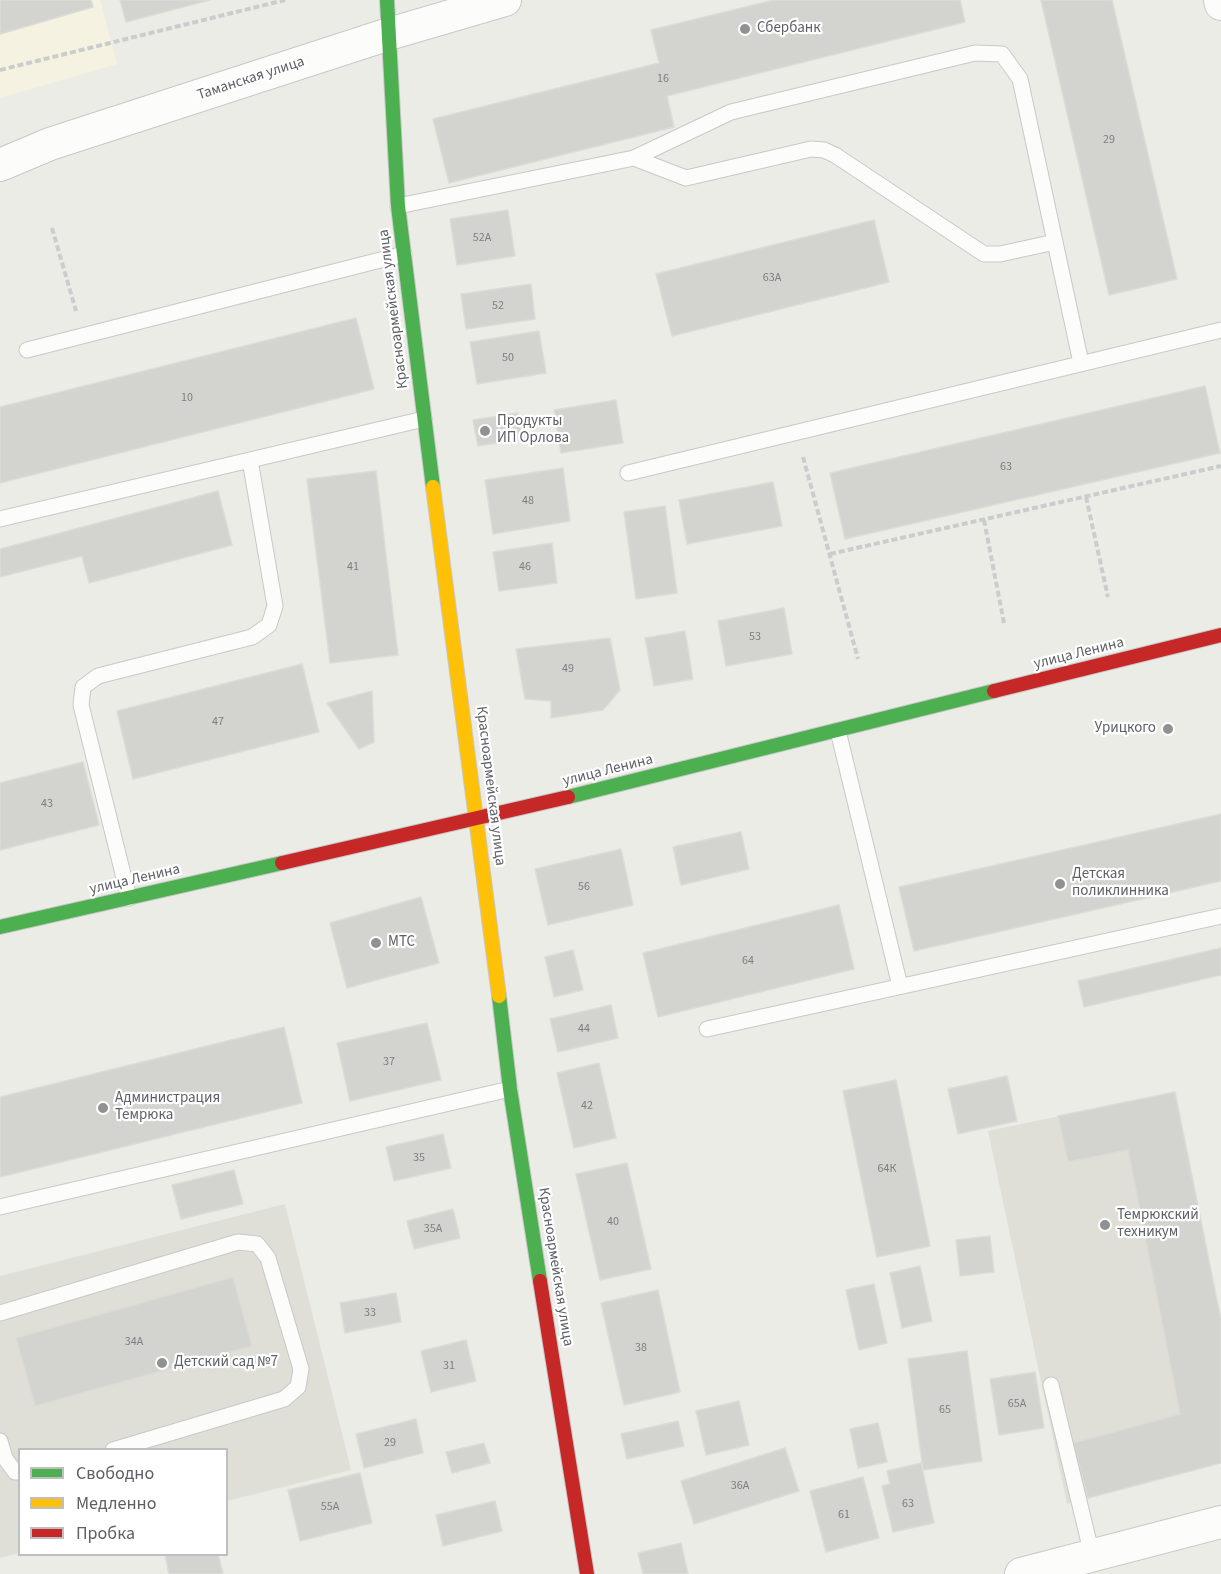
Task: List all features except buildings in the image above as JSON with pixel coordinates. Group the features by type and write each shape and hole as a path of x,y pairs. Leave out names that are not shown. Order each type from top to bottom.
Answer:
{"street":[{"name":"Красноармейская улица","path":"387,0 398,206 424,420 462,694 475,820 484,868 510,1089 587,1574"},
{"name":"Таманская улица","path":"0,165 50,144 389,34 505,0"},
{"name":"улица Ленина","path":"0,927 475,820 1221,635"},
{"path":"1021,1574 1083,1563 1221,1522"}],"lane":[{"path":"398,206 634,158 730,112 975,53 1002,54 1020,79 1080,363"},
{"path":"634,158 686,178 812,149 824,150 984,254 1000,254 1054,242"},
{"path":"27,350 404,254"},
{"path":"628,473 1221,330"},
{"path":"0,519 424,420"},
{"path":"129,898 81,705 83,687 98,676 252,637 269,625 275,606 250,460"},
{"path":"838,731 900,986"},
{"path":"706,1029 1221,916"},
{"path":"0,1207 510,1089"},
{"path":"0,1313 238,1242 256,1244 268,1258 301,1369 298,1388 284,1399 116,1448"},
{"path":"1051,1385 1083,1563"},
{"path":"0,1441 5,1458 15,1472 18,1472"}],"path":[{"path":"0,70 285,0"},
{"path":"52,228 83,335"},
{"path":"797,433 858,659"},
{"path":"830,554 1221,466"},
{"path":"1086,497 1108,597"},
{"path":"984,520 1004,623"}],"shaded area":[{"path":"0,0 100,0 117,64 0,98"},
{"name":"Темрюкский техникум","path":"1175,1092 1221,1320 1221,1463 1067,1504 988,1131"},
{"name":"Детский сад №7","path":"285,1204 351,1470 228,1501 228,1448 18,1448 18,1553 0,1558 0,1276"}],"traffic: fast":[{"path":"387,0 398,206 433,487"},
{"path":"568,797 994,691"},
{"path":"0,927 282,863"},
{"path":"499,996 510,1089 540,1281"}],"traffic: slow":[{"path":"433,487 499,996"}],"traffic: jam":[{"path":"994,691 1221,635"},
{"path":"282,863 568,797"},
{"path":"540,1281 587,1574"}],"place":[{"name":"Сбербанк","path":"745,29"},
{"name":"Продукты ИП Орлова","path":"485,431"},
{"name":"Урицкого","path":"1168,729"},
{"name":"Детская поликлинника","path":"1060,884"},
{"name":"МТС","path":"376,943"},
{"name":"Администрация Темрюка","path":"103,1108"},
{"name":"Темрюкский техникум","path":"1105,1225"},
{"name":"Детский сад №7","path":"162,1363"}]}
